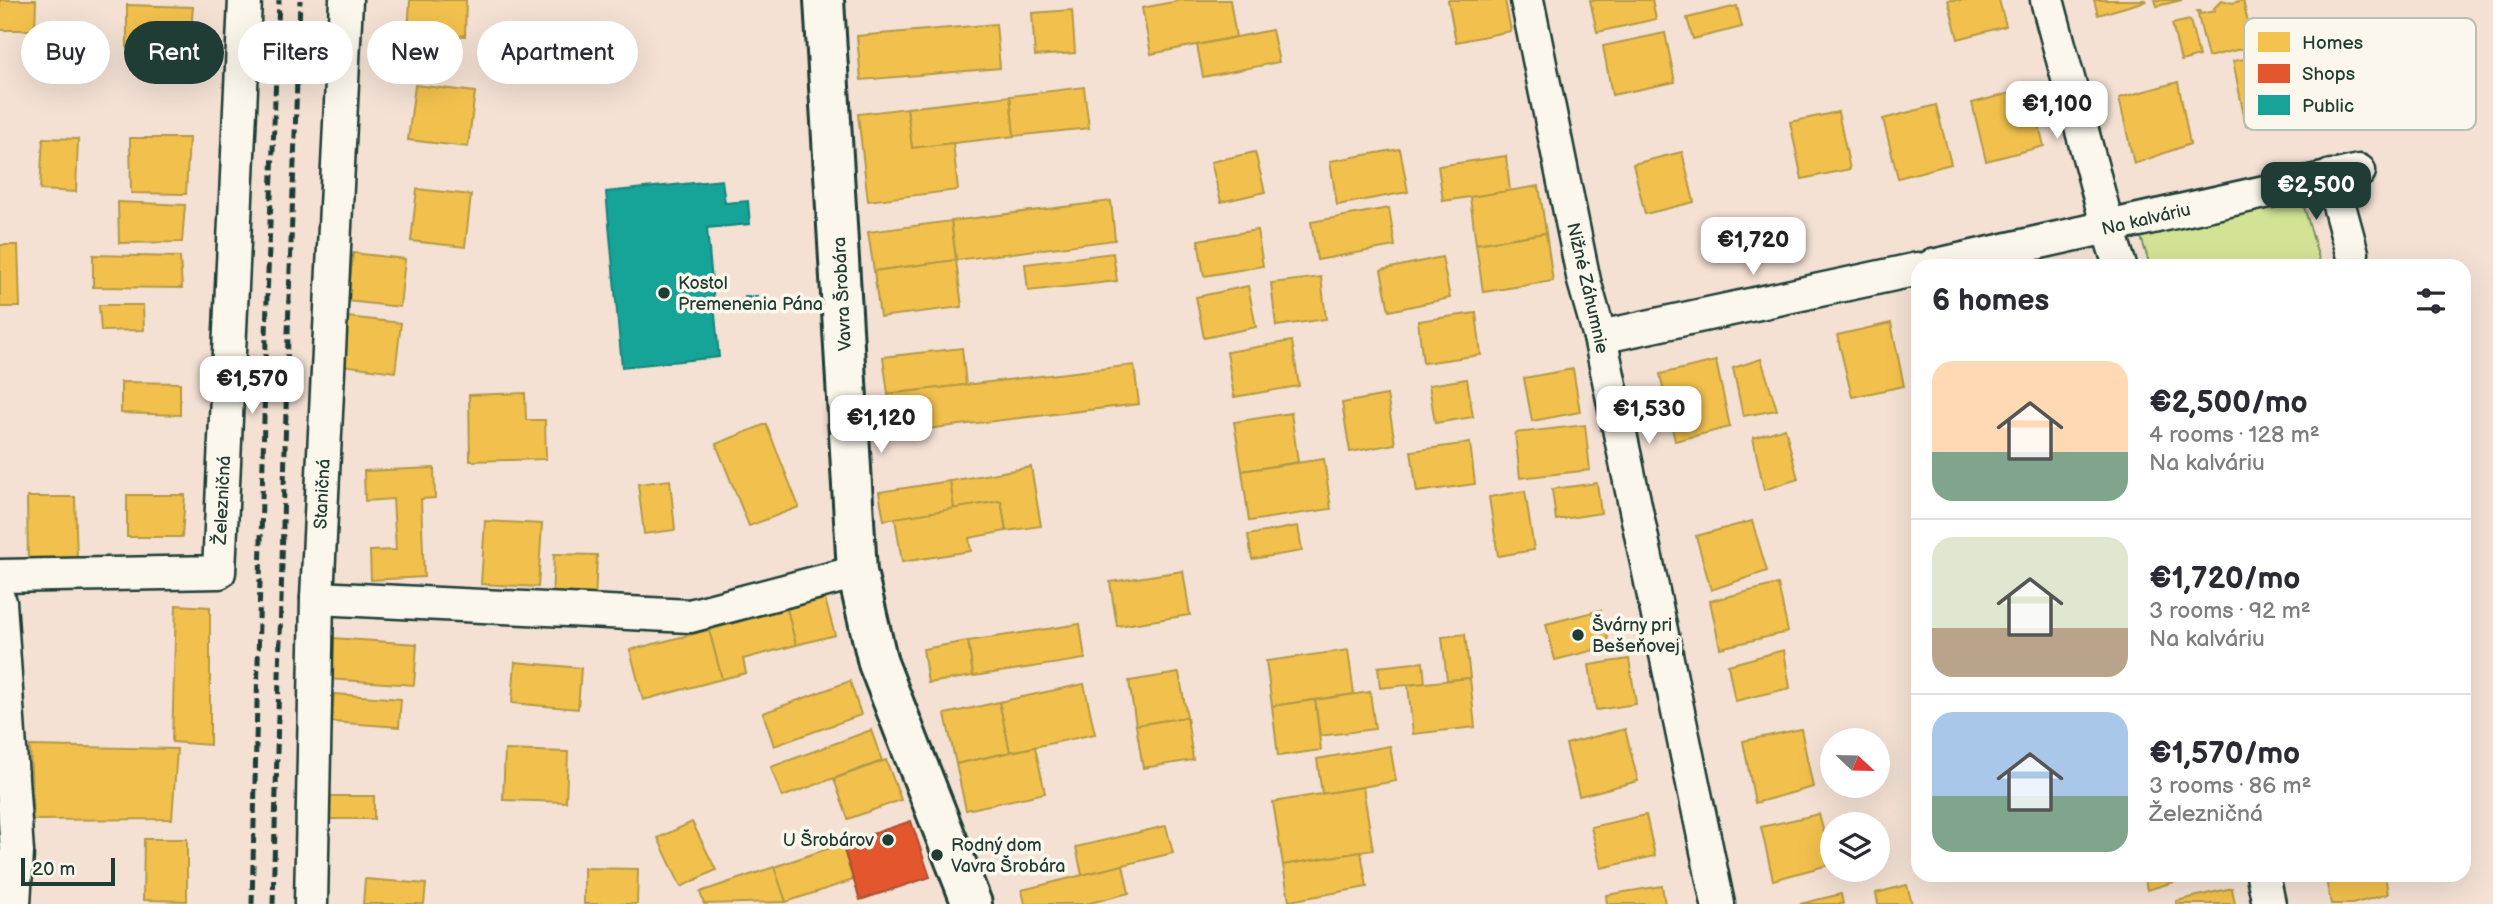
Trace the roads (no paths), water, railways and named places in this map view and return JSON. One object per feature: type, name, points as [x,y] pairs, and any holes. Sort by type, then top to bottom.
[{"type":"street","name":"Železničná","points":[[0,576],[219,572],[245,0]]},
{"type":"street","name":"Staničná","points":[[311,904],[317,598],[346,0]]},
{"type":"street","name":"Vavra Šrobára","points":[[824,0],[857,572],[878,663],[972,904]]},
{"type":"street","name":"Nižné Záhumnie","points":[[1527,0],[1584,281],[1600,337],[1718,904]]},
{"type":"street","points":[[2048,0],[2118,259]]},
{"type":"street","name":"Na kalváriu","points":[[1964,259],[2345,174],[2352,253]]},
{"type":"street","points":[[1600,337],[1911,270]]},
{"type":"street","points":[[317,598],[690,616],[857,572]]},
{"type":"street","points":[[0,601],[16,852],[14,904]]},
{"type":"street","points":[[2264,882],[2269,904]]},
{"type":"railway","points":[[252,904],[267,298],[279,0]]},
{"type":"railway","points":[[273,904],[289,297],[300,0]]},
{"type":"place","name":"Kostol Premenenia Pána","points":[[664,293]]},
{"type":"place","name":"Švárny pri Bešeňovej","points":[[1578,635]]},
{"type":"place","name":"U Šrobárov","points":[[888,840]]},
{"type":"place","name":"Rodný dom Vavra Šrobára","points":[[937,855]]}]
